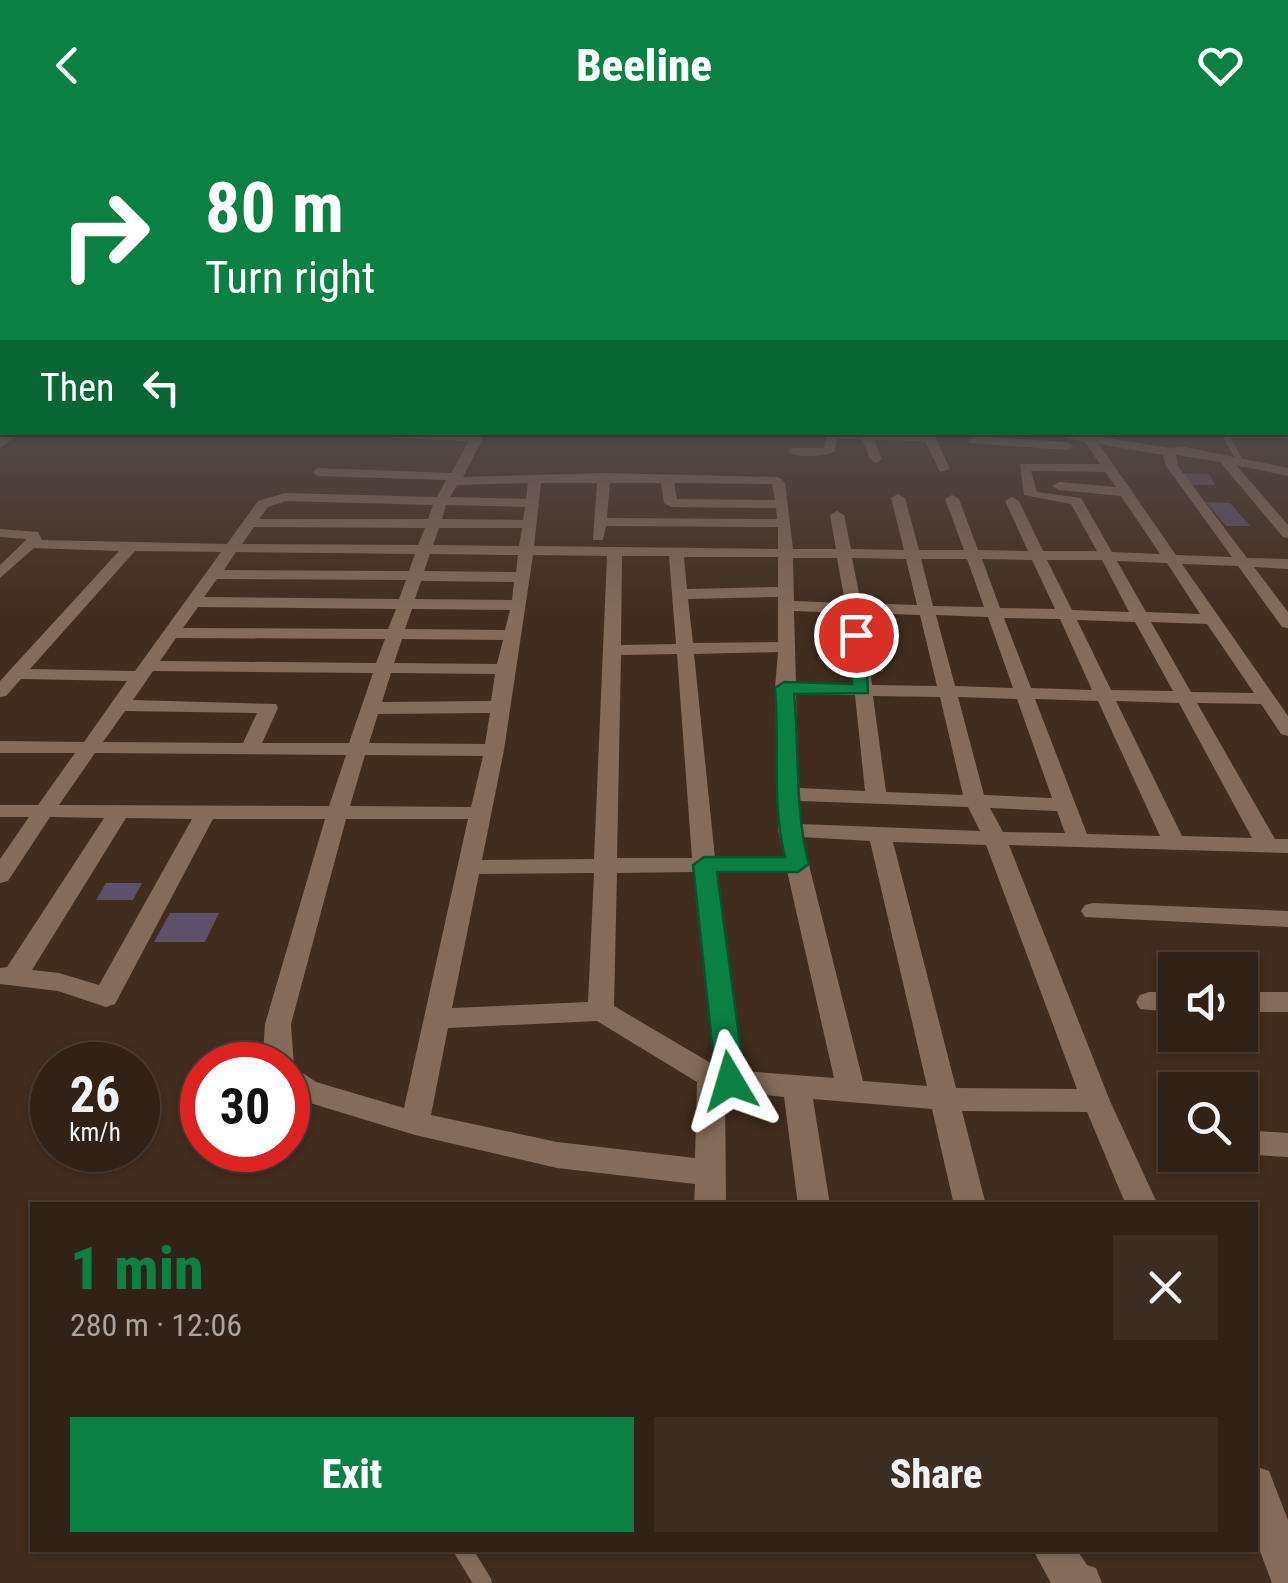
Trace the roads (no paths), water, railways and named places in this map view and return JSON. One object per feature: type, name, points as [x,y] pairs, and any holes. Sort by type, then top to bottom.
[{"type":"street","points":[[277,1042],[278,1024],[336,813],[441,501],[453,483]]},
{"type":"street","points":[[415,1123],[494,750],[534,483]]},
{"type":"street","points":[[601,1010],[612,650],[606,551],[600,522],[604,483]]},
{"type":"street","points":[[668,483],[671,503],[782,504]]},
{"type":"street","points":[[777,483],[785,523],[784,688],[789,830],[851,1091]]},
{"type":"street","points":[[1027,483],[1126,492]]},
{"type":"street","points":[[1027,483],[1034,497],[1076,501],[1184,698],[1278,846]]},
{"type":"street","points":[[1119,483],[1288,730]]},
{"type":"street","points":[[1184,483],[1288,622]]},
{"type":"street","points":[[1245,483],[1288,534]]},
{"type":"street","points":[[0,876],[262,504],[285,497],[530,503]]},
{"type":"street","points":[[898,498],[975,800],[995,838],[1096,1101],[1141,1202]]},
{"type":"street","points":[[952,499],[1078,839]]},
{"type":"street","points":[[1012,501],[1175,844]]},
{"type":"street","points":[[837,516],[854,608],[876,797]]},
{"type":"street","points":[[600,522],[785,523]]},
{"type":"street","points":[[248,523],[528,524]]},
{"type":"street","points":[[0,533],[36,538],[0,573]]},
{"type":"street","points":[[30,544],[1104,556],[1288,564]]},
{"type":"street","points":[[0,692],[14,668],[131,547]]},
{"type":"street","points":[[676,552],[721,1079],[710,1202]]},
{"type":"street","points":[[212,574],[522,577]]},
{"type":"street","points":[[680,594],[784,599],[854,608],[1212,619]]},
{"type":"street","points":[[193,602],[518,605]]},
{"type":"street","points":[[172,633],[512,636]]},
{"type":"street","points":[[612,650],[785,646]]},
{"type":"street","points":[[14,668],[505,669]]},
{"type":"street","points":[[784,688],[1267,699]]},
{"type":"street","points":[[122,705],[269,708],[250,748]]},
{"type":"street","points":[[372,708],[501,708]]},
{"type":"street","points":[[0,747],[494,750]]},
{"type":"street","points":[[788,794],[1067,805]]},
{"type":"street","points":[[0,811],[480,814]]},
{"type":"street","points":[[120,812],[7,976],[59,982],[106,998],[206,812]]},
{"type":"street","points":[[789,830],[1278,846]]},
{"type":"street","points":[[880,834],[969,1202]]},
{"type":"street","points":[[469,867],[798,864]]},
{"type":"street","points":[[1093,911],[1288,919]]},
{"type":"street","points":[[1258,1002],[1288,1002]]},
{"type":"street","points":[[437,1018],[601,1010],[721,1079],[797,1089],[945,1098],[1096,1101]]},
{"type":"street","points":[[797,1089],[814,1202]]},
{"type":"street","points":[[310,1092],[415,1123],[557,1154],[710,1173]]},
{"type":"street","points":[[1258,1143],[1288,1145]]},
{"type":"street","points":[[1258,1493],[1288,1572]]},
{"type":"street","points":[[1054,1552],[1073,1579],[1081,1583]]},
{"type":"lane","points":[[464,1552],[483,1583]]}]
